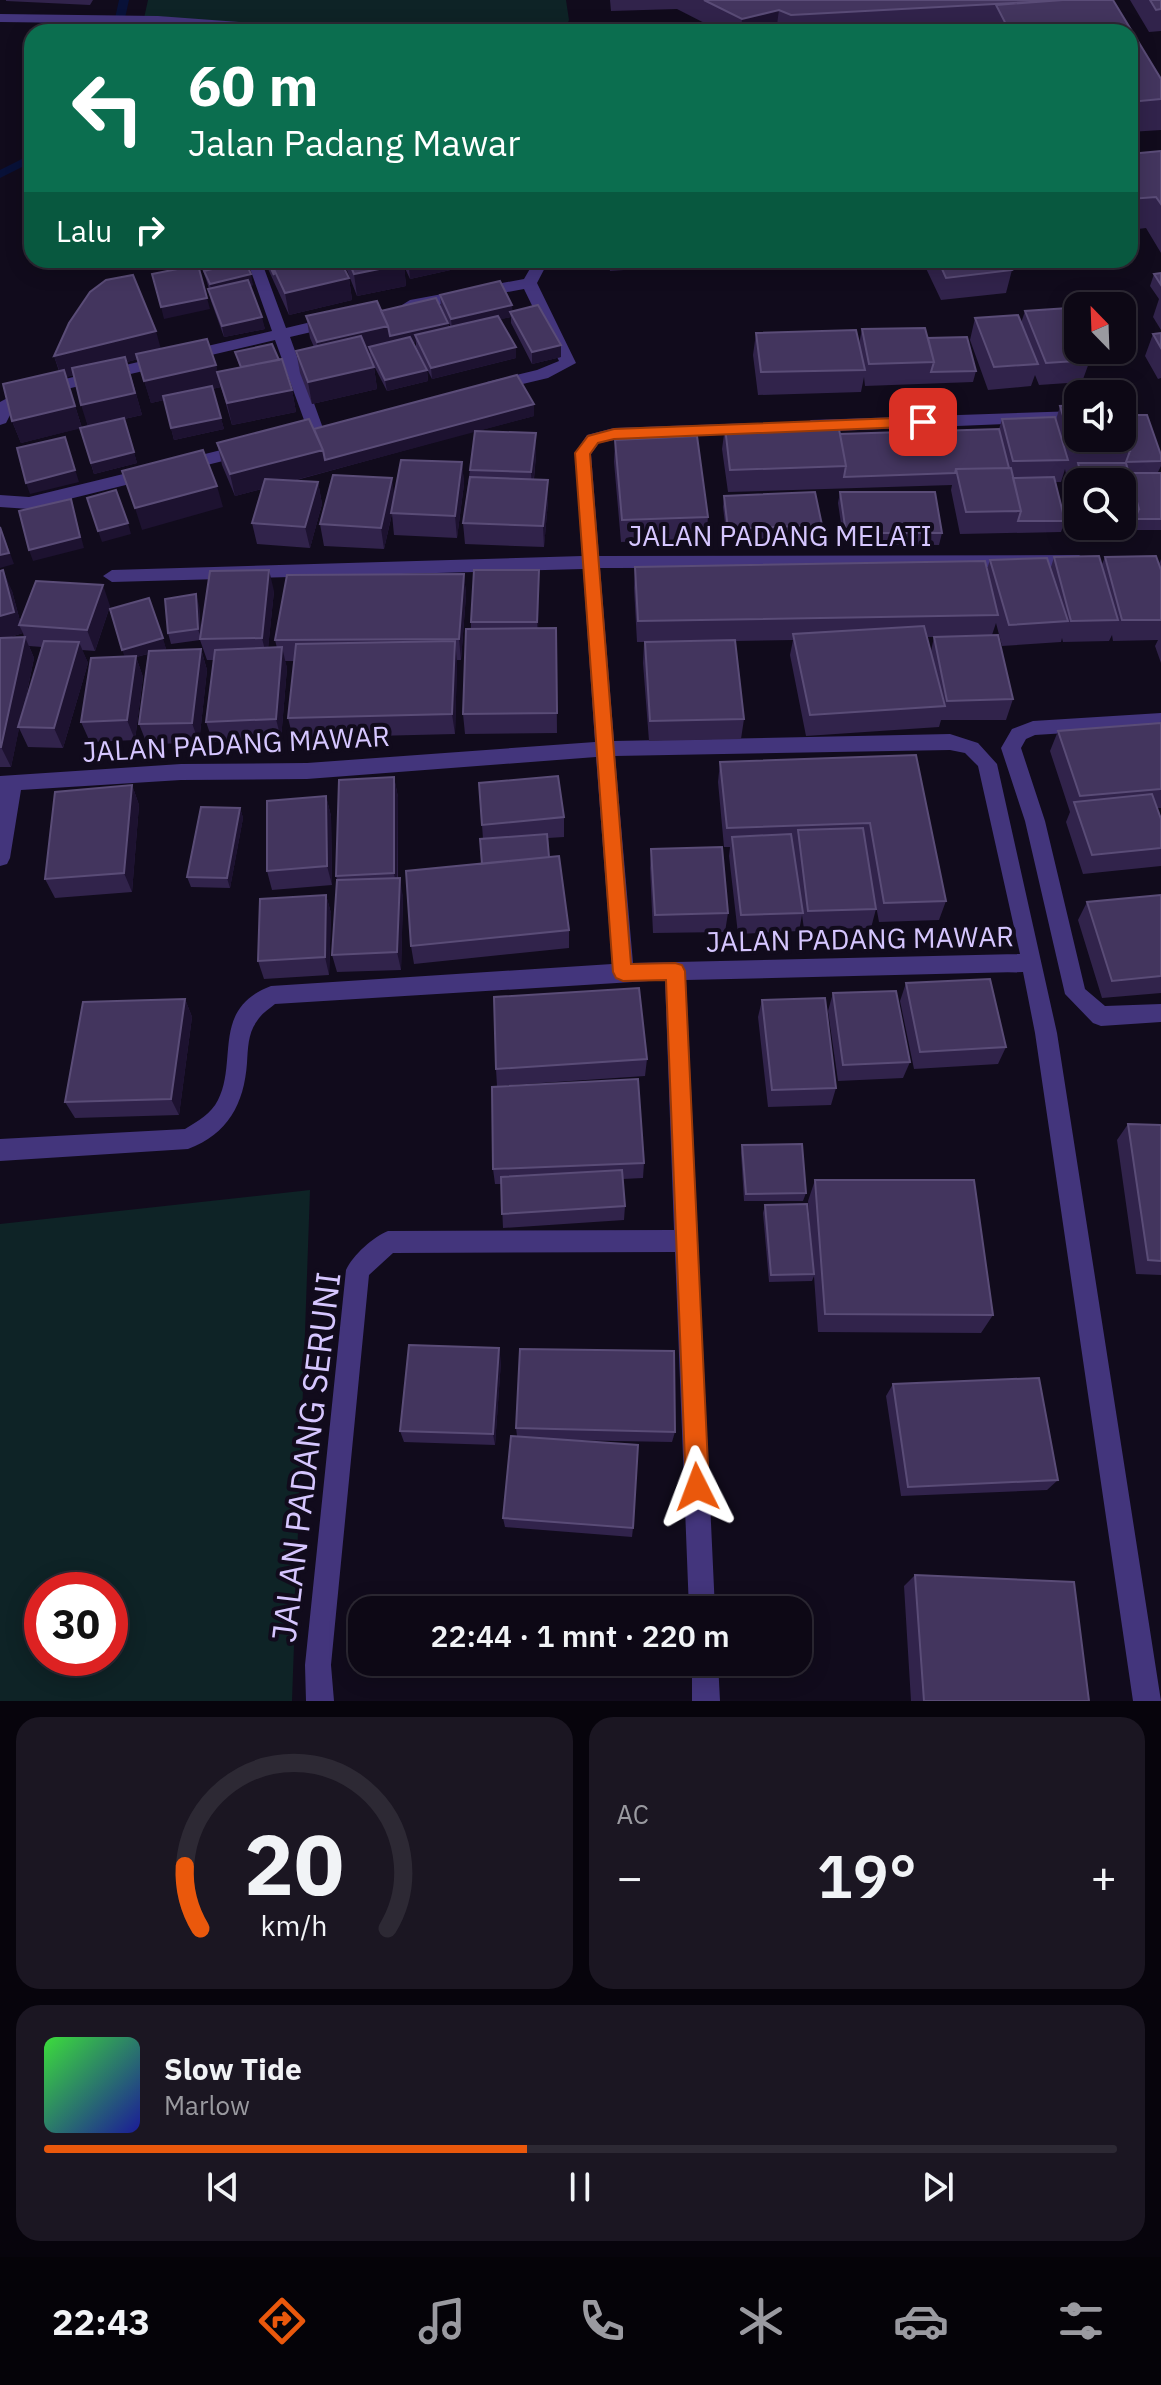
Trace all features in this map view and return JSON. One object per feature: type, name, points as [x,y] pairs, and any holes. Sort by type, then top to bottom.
[{"type":"street","points":[[0,18],[196,24]]},
{"type":"street","points":[[257,268],[317,431]]},
{"type":"street","points":[[400,307],[529,283],[537,268]]},
{"type":"street","points":[[481,389],[542,374],[568,363],[529,283]]},
{"type":"street","points":[[0,419],[6,406],[32,392],[355,317]]},
{"type":"street","points":[[800,427],[1064,417]]},
{"type":"street","points":[[623,972],[583,453],[593,439],[614,434],[769,428]]},
{"type":"street","points":[[0,501],[29,503],[265,445]]},
{"type":"street","name":"JALAN PADANG MELATI","points":[[112,576],[589,562],[1097,561]]},
{"type":"street","points":[[1161,720],[1033,728],[1019,734],[1011,748],[1035,821],[1076,994],[1101,1016],[1161,1013]]},
{"type":"street","name":"JALAN PADANG MAWAR","points":[[0,1150],[188,1139],[205,1132],[220,1120],[233,1097],[240,1024],[249,1010],[271,995],[623,972],[1032,963],[987,764],[963,743],[605,749],[307,771],[181,772],[7,783]]},
{"type":"street","points":[[0,858],[7,783]]},
{"type":"street","points":[[1032,963],[1046,1033],[1147,1701]]},
{"type":"street","points":[[675,971],[701,1596]]},
{"type":"street","name":"JALAN PADANG SERUNI","points":[[320,1701],[318,1665],[358,1270],[388,1242],[687,1241]]},
{"type":"street","points":[[705,1676],[706,1701]]},
{"type":"green space","points":[[148,0],[566,0],[569,20],[567,24],[143,24]]},
{"type":"green space","points":[[310,1190],[292,1701],[0,1701],[0,1224]]},
{"type":"building","points":[[704,0],[1048,1],[791,15],[779,10],[742,19]]},
{"type":"building","points":[[1113,0],[1128,24],[1006,24],[996,5]]},
{"type":"building","points":[[1150,0],[1161,0],[1161,9],[1156,10]]},
{"type":"building","points":[[1138,41],[1161,79],[1161,99],[1138,101]]},
{"type":"building","points":[[1161,151],[1161,204],[1156,197],[1138,198],[1138,153]]},
{"type":"building","points":[[199,268],[207,298],[161,307],[152,274]]},
{"type":"building","points":[[248,268],[251,274],[210,284],[204,271]]},
{"type":"building","points":[[273,268],[344,268],[349,278],[285,293]]},
{"type":"building","points":[[351,268],[384,268],[354,274]]},
{"type":"building","points":[[942,268],[1012,270],[946,278]]},
{"type":"building","points":[[1161,273],[1161,285],[1154,274]]},
{"type":"building","points":[[133,275],[156,331],[54,356],[69,323],[90,292],[106,280]]},
{"type":"building","points":[[248,280],[262,317],[222,326],[208,289]]},
{"type":"building","points":[[500,281],[512,305],[451,319],[440,295]]},
{"type":"building","points":[[436,298],[448,323],[390,336],[381,311]]},
{"type":"building","points":[[377,301],[388,326],[317,342],[306,316]]},
{"type":"building","points":[[538,305],[561,345],[532,352],[510,312]]},
{"type":"building","points":[[1064,308],[1064,362],[1046,363],[1025,311]]},
{"type":"building","points":[[1018,315],[1038,364],[994,367],[975,318]]},
{"type":"building","points":[[498,316],[516,347],[431,368],[415,335]]},
{"type":"building","points":[[925,328],[934,362],[869,364],[862,329]]},
{"type":"building","points":[[856,330],[865,370],[761,372],[756,333]]},
{"type":"building","points":[[1161,333],[1161,348],[1153,334]]},
{"type":"building","points":[[361,336],[374,367],[308,382],[296,351]]},
{"type":"building","points":[[410,337],[427,370],[385,380],[369,347]]},
{"type":"building","points":[[967,337],[976,371],[931,372],[934,362],[928,338]]},
{"type":"building","points":[[207,339],[216,365],[144,381],[136,354]]},
{"type":"building","points":[[272,344],[279,360],[241,367],[235,352]]},
{"type":"building","points":[[125,357],[135,393],[81,405],[72,368]]},
{"type":"building","points":[[282,359],[292,390],[227,403],[217,372]]},
{"type":"building","points":[[64,370],[75,406],[12,421],[3,384]]},
{"type":"building","points":[[517,375],[534,404],[325,460],[314,429]]},
{"type":"building","points":[[212,386],[221,418],[171,428],[163,396]]},
{"type":"building","points":[[1136,415],[1147,415],[1161,461],[1126,462],[1130,452],[1136,452]]},
{"type":"building","points":[[1055,417],[1068,460],[1013,461],[1002,419]]},
{"type":"building","points":[[124,418],[134,452],[91,463],[80,428]]},
{"type":"building","points":[[309,419],[323,450],[230,474],[217,443]]},
{"type":"building","points":[[838,424],[846,466],[730,470],[725,427]]},
{"type":"building","points":[[999,429],[1009,468],[844,477],[846,466],[840,434]]},
{"type":"building","points":[[475,431],[536,433],[531,472],[470,470]]},
{"type":"building","points":[[697,436],[708,517],[622,520],[615,440]]},
{"type":"building","points":[[65,437],[75,470],[26,483],[17,448]]},
{"type":"building","points":[[203,450],[217,486],[135,508],[122,471]]},
{"type":"building","points":[[401,460],[462,462],[455,516],[391,513]]},
{"type":"building","points":[[1078,463],[1126,463],[1127,468],[1079,468]]},
{"type":"building","points":[[1011,468],[1021,511],[966,512],[956,469]]},
{"type":"building","points":[[1136,473],[1161,473],[1161,519],[1136,519],[1139,509]]},
{"type":"building","points":[[333,475],[392,478],[381,528],[320,524]]},
{"type":"building","points":[[470,477],[548,480],[543,526],[463,523]]},
{"type":"building","points":[[1054,477],[1064,521],[1018,521],[1021,511],[1013,478]]},
{"type":"building","points":[[265,479],[318,482],[305,527],[252,523]]},
{"type":"building","points":[[116,490],[128,523],[98,531],[87,498]]},
{"type":"building","points":[[815,492],[822,525],[728,529],[724,496]]},
{"type":"building","points":[[840,492],[935,492],[942,533],[846,533]]},
{"type":"building","points":[[71,499],[80,537],[29,550],[19,511]]},
{"type":"building","points":[[0,527],[9,553],[0,555]]},
{"type":"building","points":[[1099,556],[1118,620],[1071,621],[1054,557]]},
{"type":"building","points":[[1156,556],[1161,570],[1161,620],[1122,620],[1105,557]]},
{"type":"building","points":[[1047,558],[1068,621],[1009,625],[990,560]]},
{"type":"building","points":[[985,561],[998,615],[638,621],[635,567]]},
{"type":"building","points":[[3,570],[14,612],[0,616],[0,571]]},
{"type":"building","points":[[269,570],[262,638],[200,639],[210,571]]},
{"type":"building","points":[[474,570],[539,570],[537,622],[471,622]]},
{"type":"building","points":[[464,574],[459,639],[275,640],[287,575]]},
{"type":"building","points":[[36,581],[103,585],[87,630],[19,625]]},
{"type":"building","points":[[196,594],[198,629],[168,633],[165,599]]},
{"type":"building","points":[[149,598],[163,638],[122,650],[110,609]]},
{"type":"building","points":[[924,626],[945,706],[810,715],[793,634]]},
{"type":"building","points":[[556,628],[557,713],[463,714],[466,629]]},
{"type":"building","points":[[998,635],[1013,699],[947,701],[934,637]]},
{"type":"building","points":[[25,637],[1,747],[0,747],[0,638]]},
{"type":"building","points":[[735,640],[744,719],[650,721],[645,642]]},
{"type":"building","points":[[44,641],[79,642],[54,728],[18,727]]},
{"type":"building","points":[[455,641],[452,714],[288,718],[296,644]]},
{"type":"building","points":[[282,647],[276,719],[206,722],[215,650]]},
{"type":"building","points":[[201,649],[192,723],[139,724],[149,651]]},
{"type":"building","points":[[136,656],[127,720],[81,722],[91,658]]},
{"type":"building","points":[[1161,723],[1161,789],[1080,796],[1058,731]]},
{"type":"building","points":[[916,755],[946,901],[884,903],[870,823],[727,828],[720,762]]},
{"type":"building","points":[[558,776],[564,817],[482,825],[479,783]]},
{"type":"building","points":[[394,777],[394,873],[336,876],[339,780]]},
{"type":"building","points":[[132,785],[124,873],[45,879],[55,792]]},
{"type":"building","points":[[1152,794],[1161,819],[1161,848],[1092,855],[1074,802]]},
{"type":"building","points":[[326,796],[327,866],[267,871],[267,801]]},
{"type":"building","points":[[201,807],[240,808],[227,878],[187,877]]},
{"type":"building","points":[[863,828],[876,909],[808,911],[798,830]]},
{"type":"building","points":[[547,834],[549,857],[482,864],[480,839]]},
{"type":"building","points":[[791,834],[803,913],[741,915],[732,837]]},
{"type":"building","points":[[722,847],[728,913],[655,915],[651,849]]},
{"type":"building","points":[[559,856],[569,930],[411,946],[406,871]]},
{"type":"building","points":[[400,878],[397,952],[332,955],[337,880]]},
{"type":"building","points":[[326,895],[325,957],[258,961],[260,899]]},
{"type":"building","points":[[1161,895],[1161,976],[1112,981],[1087,902]]},
{"type":"building","points":[[990,979],[1006,1047],[920,1052],[906,983]]},
{"type":"building","points":[[639,988],[647,1059],[496,1069],[494,997]]},
{"type":"building","points":[[896,991],[910,1062],[843,1065],[833,993]]},
{"type":"building","points":[[825,998],[836,1088],[772,1090],[762,1000]]},
{"type":"building","points":[[185,999],[171,1099],[65,1102],[83,1002]]},
{"type":"building","points":[[638,1079],[644,1163],[493,1169],[492,1087]]},
{"type":"building","points":[[1128,1124],[1161,1125],[1161,1261],[1148,1260]]},
{"type":"building","points":[[802,1144],[806,1193],[746,1194],[742,1145]]},
{"type":"building","points":[[622,1170],[625,1206],[502,1214],[501,1177]]},
{"type":"building","points":[[815,1180],[974,1180],[993,1315],[825,1314]]},
{"type":"building","points":[[807,1204],[814,1274],[771,1275],[765,1205]]},
{"type":"building","points":[[409,1345],[499,1348],[493,1434],[400,1431]]},
{"type":"building","points":[[520,1349],[674,1351],[675,1432],[516,1428]]},
{"type":"building","points":[[1039,1378],[1058,1480],[908,1487],[893,1384]]},
{"type":"building","points":[[511,1436],[638,1445],[633,1528],[503,1518]]},
{"type":"building","points":[[915,1575],[1074,1582],[1089,1701],[924,1701]]},
{"type":"waterway","points":[[119,24],[124,0]]},
{"type":"waterway","points":[[0,175],[24,162]]},
{"type":"route","points":[[697,1487],[675,971],[623,972],[583,453],[593,439],[614,434],[923,422]]}]
